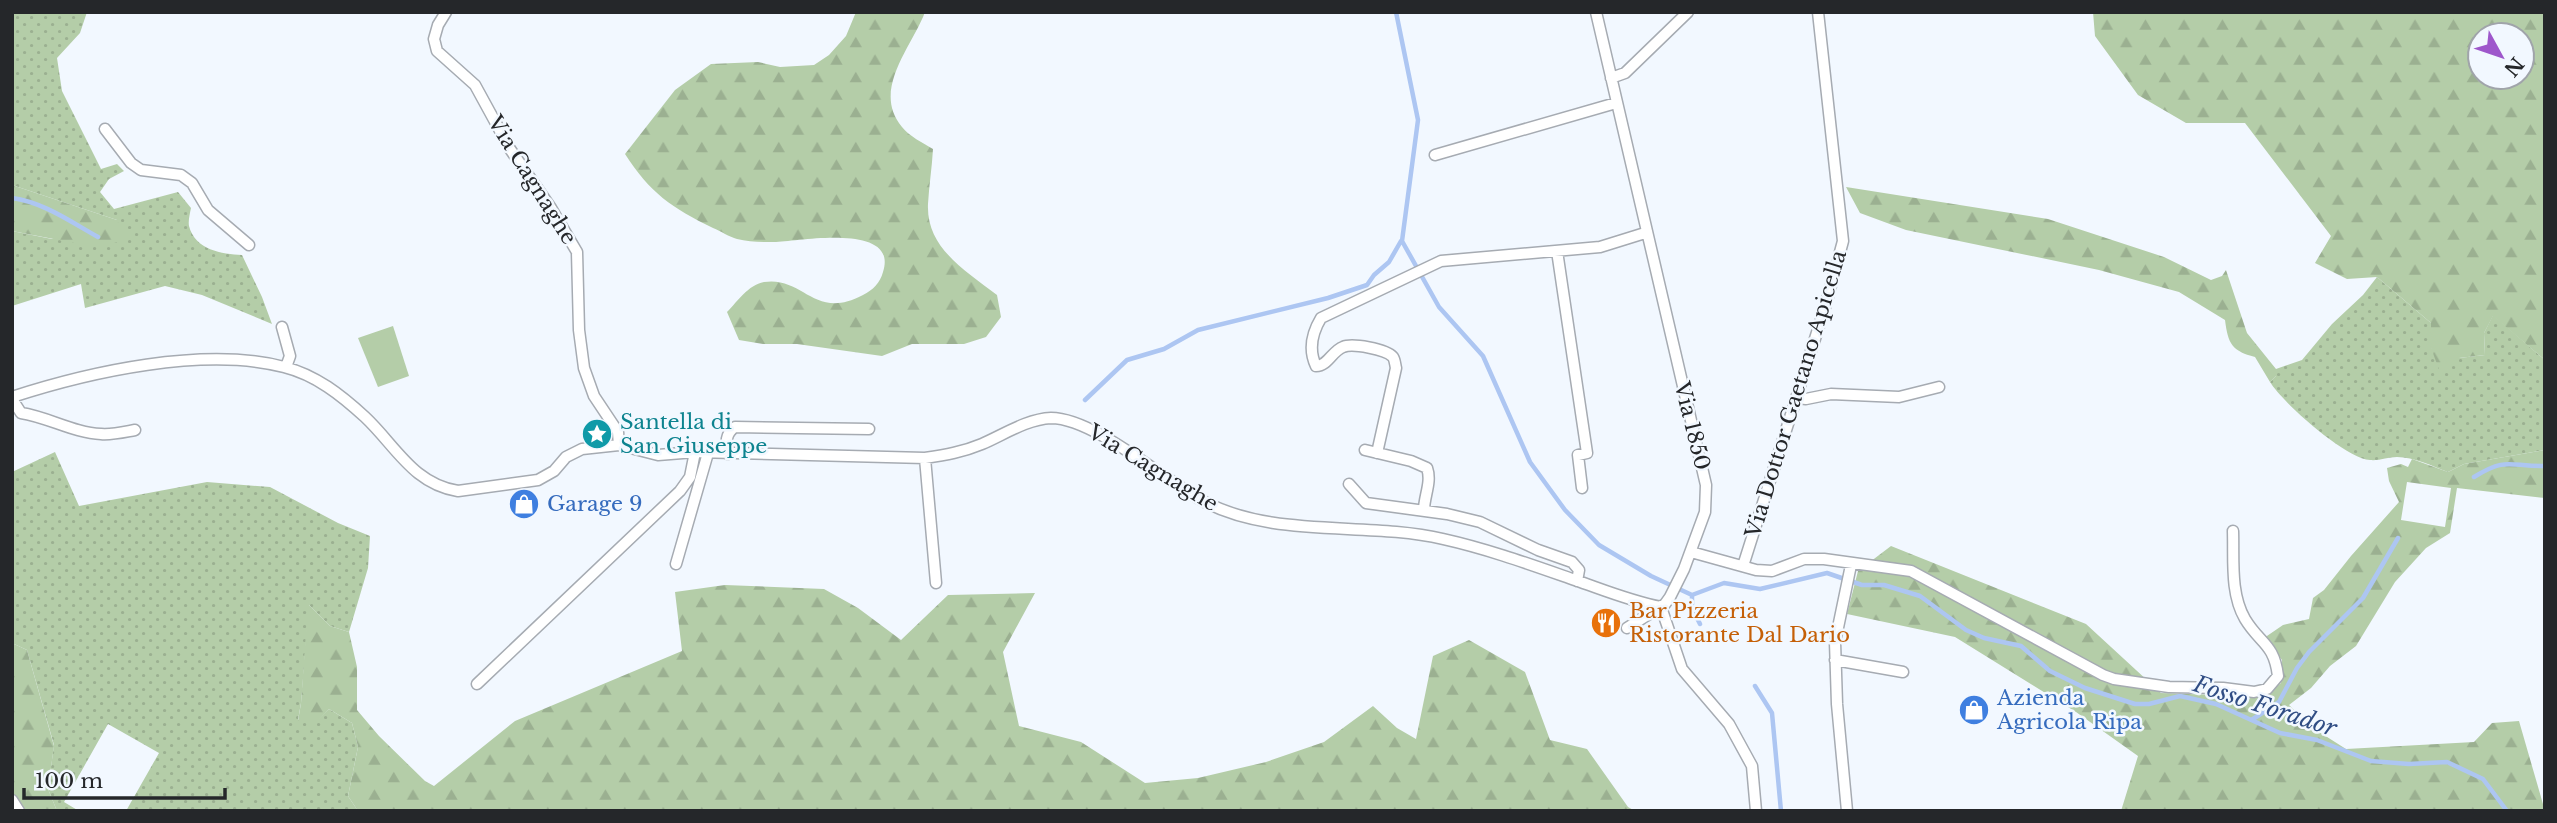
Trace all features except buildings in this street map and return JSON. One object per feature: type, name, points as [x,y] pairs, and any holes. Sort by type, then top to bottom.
[{"type":"street","name":"Via Cagnaghe","points":[[446,12],[434,39],[437,51],[475,85],[510,149],[557,217],[577,252],[579,330],[584,368],[594,396],[618,432],[619,445]]},
{"type":"street","name":"Via 1850","points":[[1595,12],[1706,485],[1704,512],[1684,569],[1670,597],[1661,607],[1627,628]]},
{"type":"street","points":[[1611,78],[1625,73],[1688,12]]},
{"type":"street","name":"Via Dottor Gaetano Apicella","points":[[1743,566],[1797,398],[1843,241],[1818,12]]},
{"type":"street","points":[[1434,155],[1616,103]]},
{"type":"street","points":[[105,129],[131,163],[141,170],[181,175],[192,183],[208,210],[249,245]]},
{"type":"street","points":[[1377,453],[1396,368],[1394,358],[1389,354],[1354,345],[1340,348],[1322,365],[1316,366],[1312,350],[1313,330],[1321,318],[1436,263],[1600,247],[1646,233]]},
{"type":"street","points":[[1557,251],[1587,453],[1578,455],[1582,488]]},
{"type":"street","points":[[282,327],[290,356],[286,367]]},
{"type":"street","name":"Via Cagnaghe","points":[[12,398],[55,383],[168,362],[223,360],[286,367],[336,391],[369,421],[414,472],[447,489],[466,490],[547,477],[576,450],[619,445],[658,455],[695,452],[925,458],[954,454],[1021,426],[1050,418],[1073,421],[1098,433],[1204,502],[1236,515],[1268,522],[1440,538],[1476,547],[1631,601],[1661,607]]},
{"type":"street","points":[[1797,398],[1807,399],[1831,394],[1899,397],[1939,387]]},
{"type":"street","points":[[12,398],[21,412],[83,431],[102,434],[135,430]]},
{"type":"street","points":[[728,454],[726,441],[729,432],[735,427],[869,429]]},
{"type":"street","points":[[1365,450],[1411,461],[1427,468],[1430,477],[1424,498],[1424,510]]},
{"type":"street","points":[[477,684],[680,491],[690,477],[695,452]]},
{"type":"street","points":[[676,564],[708,453]]},
{"type":"street","points":[[925,458],[936,583]]},
{"type":"street","points":[[1349,484],[1366,503],[1424,510],[1480,522],[1538,550],[1572,562],[1579,570],[1577,581]]},
{"type":"street","points":[[1690,552],[1772,571],[1804,559],[1824,559],[1851,565],[1911,571],[2103,676],[2169,687],[2223,688],[2254,692],[2267,689],[2278,676],[2275,656],[2245,619],[2238,601],[2234,582],[2233,531]]},
{"type":"street","points":[[1847,811],[1835,660],[1838,626],[1851,565]]},
{"type":"street","points":[[1661,607],[1682,669],[1729,724],[1752,765],[1756,811]]},
{"type":"street","points":[[1835,660],[1903,672]]},
{"type":"street","points":[[12,800],[19,811]]},
{"type":"green space","points":[[12,12],[87,12],[80,33],[57,58],[62,91],[101,169],[117,164],[124,171],[109,179],[100,192],[114,209],[178,192],[191,208],[189,226],[197,241],[218,252],[242,255],[272,324],[202,295],[165,286],[85,308],[81,284],[12,306],[12,231],[52,239],[117,220],[12,185]]},
{"type":"green space","points":[[856,12],[925,12],[897,69],[891,98],[894,113],[902,127],[933,149],[928,204],[929,220],[934,233],[950,257],[997,295],[1001,317],[986,337],[964,344],[912,344],[882,356],[797,344],[763,344],[739,340],[727,312],[753,286],[764,282],[778,282],[821,301],[846,302],[876,286],[883,272],[884,256],[876,246],[862,240],[824,238],[774,242],[734,238],[698,221],[663,198],[634,168],[625,154],[675,90],[711,64],[758,62],[780,67],[814,65],[829,55],[846,36]]},
{"type":"green space","points":[[2093,12],[2545,12],[2545,360],[2493,316],[2484,333],[2485,355],[2459,358],[2440,372],[2431,348],[2431,323],[2377,277],[2347,279],[2315,263],[2331,236],[2245,123],[2186,123],[2138,95],[2095,36]]},
{"type":"green space","points":[[12,185],[117,220],[128,240],[95,247],[12,231]]},
{"type":"green space","points":[[1846,187],[2048,219],[2164,257],[2211,280],[2222,276],[2226,270],[2247,333],[2276,369],[2276,376],[2270,382],[2255,357],[2232,345],[2225,320],[2179,292],[2099,270],[1906,230],[1860,213]]},
{"type":"green space","points":[[2377,277],[2431,323],[2431,348],[2459,358],[2485,355],[2484,333],[2493,315],[2545,360],[2545,450],[2464,464],[2448,472],[2403,457],[2370,460],[2359,457],[2331,440],[2288,403],[2270,382],[2276,376],[2276,369],[2302,360]]},
{"type":"green space","points":[[393,326],[409,376],[378,387],[358,338]]},
{"type":"green space","points":[[2545,450],[2545,498],[2457,488],[2450,533],[2426,548],[2395,582],[2356,646],[2330,666],[2311,688],[2289,705],[2313,728],[2346,749],[2474,742],[2492,723],[2519,721],[2545,811],[2121,811],[2138,756],[2076,712],[1955,637],[1847,614],[1858,571],[1891,546],[2086,624],[2161,693],[2247,699],[2268,693],[2281,683],[2282,660],[2264,638],[2283,625],[2309,619],[2313,598],[2324,590],[2399,502],[2389,481],[2387,468],[2401,464],[2408,467],[2412,459],[2448,472],[2464,464]],"holes":[[[2407,482],[2451,488],[2445,527],[2401,520]]]},
{"type":"green space","points":[[55,452],[79,506],[207,482],[270,487],[338,523],[370,536],[368,568],[349,632],[330,626],[309,605],[298,720],[316,721],[329,709],[352,723],[358,747],[348,796],[358,811],[126,811],[159,753],[108,724],[64,802],[79,811],[57,811],[48,789],[54,745],[27,650],[12,643],[12,472]]},
{"type":"green space","points":[[725,585],[824,589],[858,608],[901,640],[948,595],[1035,593],[1003,652],[1019,726],[1081,742],[1145,783],[1198,778],[1266,762],[1324,742],[1373,706],[1397,728],[1416,739],[1433,656],[1469,640],[1525,672],[1550,740],[1587,749],[1628,807],[1635,811],[358,811],[348,796],[358,747],[352,723],[329,709],[316,722],[298,721],[308,604],[330,626],[349,632],[357,667],[357,710],[379,736],[425,781],[434,786],[515,721],[682,651],[675,592]]},
{"type":"green space","points":[[12,643],[27,650],[54,746],[48,789],[57,811],[12,811]]},
{"type":"waterway","points":[[1396,12],[1418,120],[1402,241],[1439,307],[1483,356],[1530,462],[1565,510],[1599,545],[1651,576],[1692,595],[1692,608],[1700,624]]},
{"type":"waterway","points":[[12,198],[46,208],[98,237]]},
{"type":"waterway","points":[[1085,400],[1127,360],[1164,349],[1198,330],[1328,298],[1367,285],[1389,262],[1401,241]]},
{"type":"waterway","points":[[2474,477],[2502,465],[2545,466]]},
{"type":"waterway","points":[[2253,719],[2279,702],[2309,652],[2363,598],[2398,538]]},
{"type":"waterway","name":"Fosso Forador","points":[[1692,595],[1724,583],[1760,589],[1827,573],[1862,585],[1884,585],[1920,596],[1966,630],[1984,638],[2021,646],[2050,671],[2085,688],[2135,704],[2149,704],[2180,696],[2216,704],[2280,733],[2317,740],[2371,761],[2409,764],[2447,762],[2483,779],[2507,811]]},
{"type":"waterway","points":[[1755,686],[1772,713],[1781,811]]},
{"type":"place","name":"Santella di San Giuseppe","points":[[597,434]]},
{"type":"place","name":"Garage 9","points":[[524,504]]},
{"type":"place","name":"Bar Pizzeria Ristorante Dal Dario","points":[[1606,623]]},
{"type":"place","name":"Azienda Agricola Ripa","points":[[1974,710]]}]
